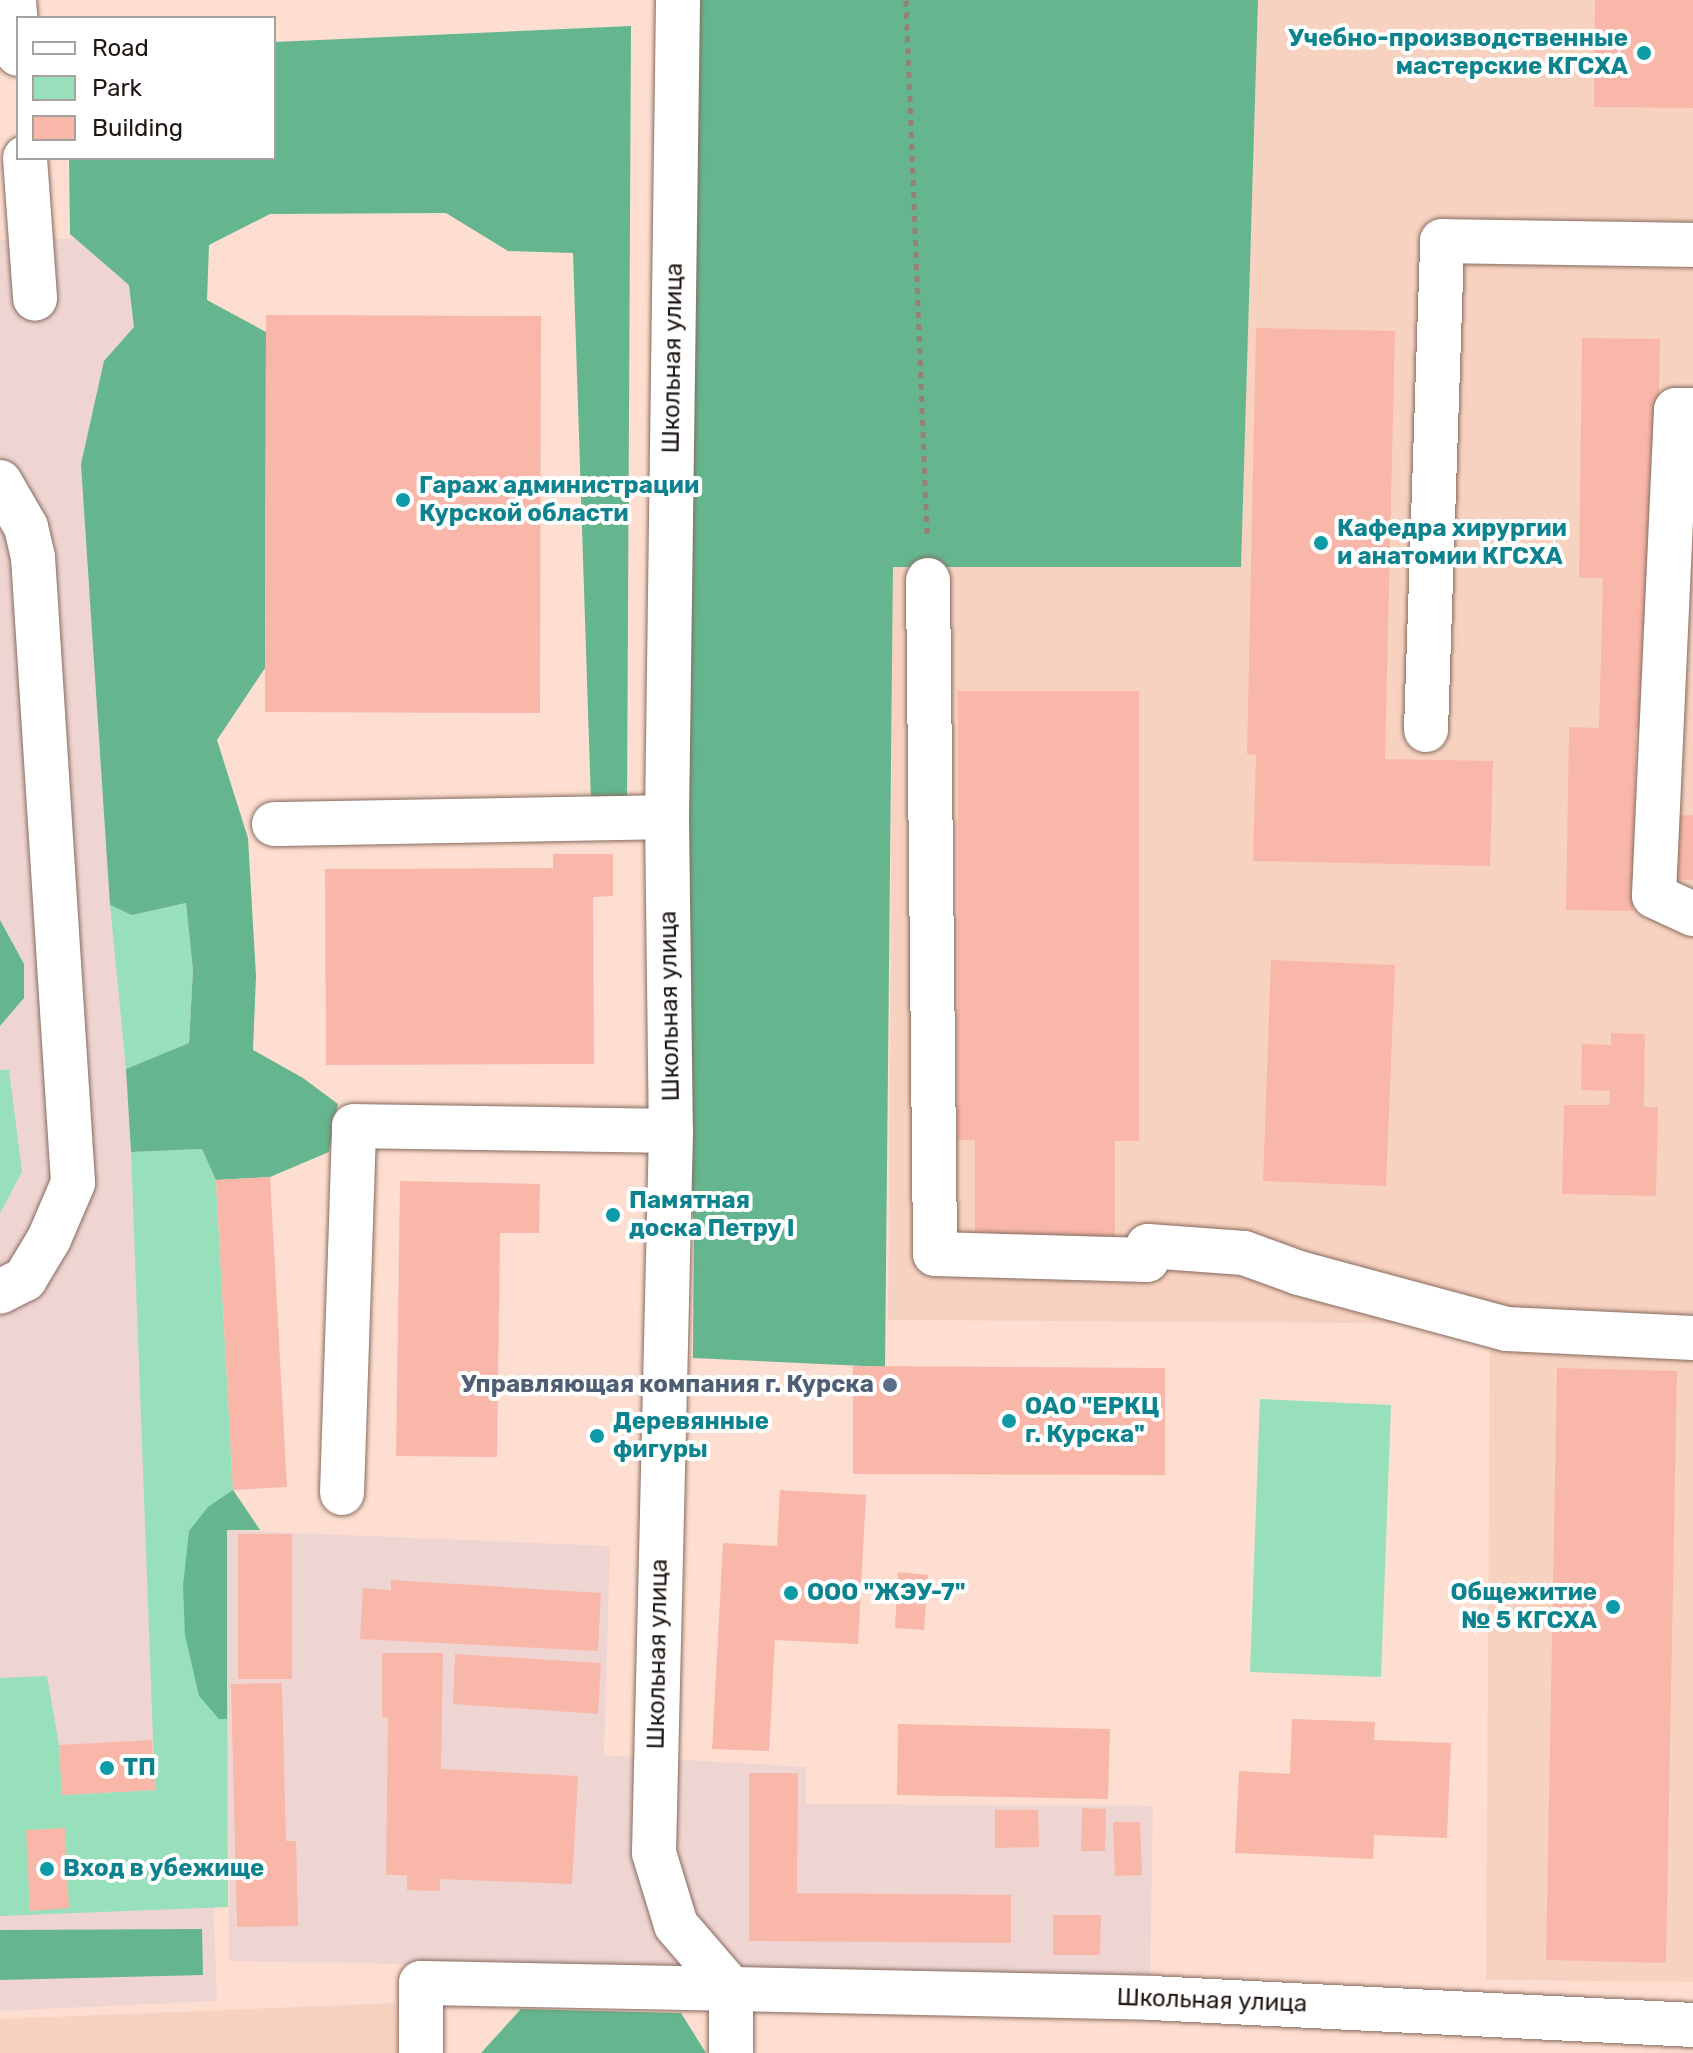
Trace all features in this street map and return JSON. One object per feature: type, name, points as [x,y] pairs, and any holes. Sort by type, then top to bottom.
[{"type":"street","points":[[14,0],[16,27]]},
{"type":"street","name":"Школьная улица","points":[[678,0],[667,817],[671,1131],[654,1853],[676,1925],[731,1989],[1151,1998],[1693,2025]]},
{"type":"street","points":[[25,160],[35,299]]},
{"type":"street","points":[[1426,730],[1442,241],[1693,245]]},
{"type":"street","points":[[1693,410],[1676,410],[1654,896],[1693,914]]},
{"type":"street","points":[[0,482],[26,527],[33,557],[73,1183],[49,1239],[25,1279],[0,1292]]},
{"type":"street","points":[[928,580],[935,1254],[1147,1260],[1148,1246],[1244,1253],[1299,1273],[1507,1329],[1693,1338]]},
{"type":"street","points":[[274,824],[667,817]]},
{"type":"street","points":[[342,1493],[354,1126],[671,1131]]},
{"type":"street","points":[[421,2053],[421,1983],[731,1989],[731,2053]]},
{"type":"path","points":[[906,0],[928,580]]},
{"type":"shaded area","points":[[1258,0],[1693,0],[1693,1982],[1486,1980],[1490,1324],[888,1320],[893,566],[1241,567]]},
{"type":"shaded area","points":[[149,237],[217,2001],[0,2011],[0,240]]},
{"type":"shaded area","points":[[227,1530],[610,1546],[604,1755],[806,1767],[806,1804],[1153,1806],[1150,1976],[229,1961]]},
{"type":"shaded area","points":[[395,2003],[398,2053],[0,2053],[0,2019]]},
{"type":"green space","points":[[678,0],[1258,0],[1241,567],[893,567],[885,1367],[693,1358],[694,1221],[680,1135]]},
{"type":"green space","points":[[631,26],[627,806],[591,803],[573,253],[508,251],[446,213],[270,214],[209,245],[207,300],[266,332],[265,668],[217,740],[248,838],[256,976],[253,1050],[303,1078],[338,1104],[329,1152],[270,1177],[216,1180],[202,1149],[131,1152],[126,1069],[189,1043],[193,970],[186,903],[132,915],[110,905],[81,464],[104,361],[134,327],[129,285],[70,234],[69,160],[276,160],[276,42]]},
{"type":"green space","points":[[186,903],[193,970],[189,1043],[126,1069],[110,905],[133,915]]},
{"type":"green space","points":[[0,920],[24,964],[24,998],[0,1026]]},
{"type":"green space","points":[[0,1070],[9,1070],[22,1172],[0,1213]]},
{"type":"green space","points":[[203,1149],[216,1180],[233,1490],[260,1530],[227,1530],[228,1907],[0,1916],[0,1678],[47,1676],[59,1745],[62,1795],[155,1790],[131,1152]]},
{"type":"green space","points":[[1260,1399],[1391,1405],[1381,1677],[1250,1672]]},
{"type":"green space","points":[[233,1490],[260,1530],[227,1530],[227,1719],[219,1719],[199,1696],[185,1635],[183,1586],[189,1531],[208,1507]]},
{"type":"green space","points":[[202,1929],[203,1975],[0,1980],[0,1930]]},
{"type":"green space","points":[[521,2009],[681,2013],[706,2053],[481,2053]]},
{"type":"building","name":"Учебно-производственные мастерские КГСХА","points":[[1595,0],[1693,0],[1693,108],[1594,107]]},
{"type":"building","name":"Гараж администрации Курской области","points":[[266,315],[541,316],[540,713],[265,712]]},
{"type":"building","name":"Кафедра хирургии и анатомии КГСХА","points":[[1256,328],[1395,331],[1385,759],[1493,761],[1490,866],[1253,861],[1256,755],[1247,754]]},
{"type":"building","points":[[1582,338],[1660,339],[1653,730],[1636,729],[1633,911],[1566,910],[1569,727],[1599,728],[1603,578],[1579,578]]},
{"type":"building","points":[[958,691],[1139,691],[1139,1141],[1115,1141],[1115,1238],[975,1237],[975,1140],[958,1140]]},
{"type":"building","points":[[1693,815],[1693,880],[1669,880],[1668,816]]},
{"type":"building","points":[[553,854],[613,854],[613,896],[593,897],[594,1064],[326,1065],[325,869],[553,868]]},
{"type":"building","points":[[1271,960],[1395,965],[1386,1186],[1263,1181]]},
{"type":"building","points":[[1611,1033],[1645,1034],[1644,1107],[1658,1107],[1656,1196],[1562,1194],[1564,1105],[1609,1105],[1610,1091],[1581,1090],[1582,1044],[1611,1045]]},
{"type":"building","points":[[270,1177],[287,1487],[233,1490],[216,1180]]},
{"type":"building","points":[[400,1181],[540,1184],[539,1233],[500,1233],[497,1457],[396,1456]]},
{"type":"building","name":"ОАО \"ЕРКЦ г. Курска\"","points":[[853,1366],[1165,1368],[1165,1475],[853,1474]]},
{"type":"building","name":"Общежитие № 5 КГСХА","points":[[1557,1368],[1677,1371],[1666,1963],[1546,1960]]},
{"type":"building","name":"ООО \"ЖЭУ-7\"","points":[[780,1490],[866,1495],[858,1644],[775,1640],[769,1751],[712,1749],[723,1543],[777,1546]]},
{"type":"building","points":[[238,1534],[292,1534],[292,1679],[238,1679]]},
{"type":"building","points":[[898,1572],[928,1575],[924,1630],[895,1628]]},
{"type":"building","points":[[391,1580],[601,1593],[598,1651],[360,1639],[363,1588],[391,1590]]},
{"type":"building","points":[[382,1653],[443,1653],[441,1769],[578,1776],[572,1884],[440,1879],[440,1891],[407,1890],[407,1875],[386,1875],[388,1718],[382,1717]]},
{"type":"building","points":[[455,1654],[601,1663],[598,1714],[453,1704]]},
{"type":"building","points":[[282,1683],[286,1841],[296,1841],[298,1926],[237,1927],[231,1684]]},
{"type":"building","points":[[1292,1719],[1375,1722],[1374,1740],[1451,1743],[1447,1838],[1374,1835],[1373,1859],[1235,1853],[1239,1771],[1290,1774]]},
{"type":"building","points":[[898,1724],[1110,1729],[1108,1799],[897,1795]]},
{"type":"building","name":"ТП","points":[[152,1740],[155,1790],[62,1795],[59,1745]]},
{"type":"building","points":[[749,1773],[798,1773],[797,1893],[1011,1895],[1011,1943],[749,1941]]},
{"type":"building","points":[[1082,1808],[1106,1809],[1105,1851],[1081,1851]]},
{"type":"building","points":[[995,1810],[1038,1810],[1039,1847],[995,1848]]},
{"type":"building","points":[[1113,1822],[1140,1822],[1142,1875],[1115,1876]]},
{"type":"building","name":"Вход в убежище","points":[[65,1828],[69,1908],[30,1911],[26,1830]]},
{"type":"building","points":[[1053,1915],[1101,1915],[1100,1955],[1053,1955]]},
{"type":"place","name":"Учебно-производственные мастерские КГСХА","points":[[1644,53]]},
{"type":"place","name":"Гараж администрации Курской области","points":[[403,500]]},
{"type":"place","name":"Кафедра хирургии и анатомии КГСХА","points":[[1321,543]]},
{"type":"place","name":"Памятная доска Петру I","points":[[613,1215]]},
{"type":"place","name":"Управляющая компания г. Курска","points":[[890,1385]]},
{"type":"place","name":"ОАО \"ЕРКЦ г. Курска\"","points":[[1009,1421]]},
{"type":"place","name":"Деревянные фигуры","points":[[597,1436]]},
{"type":"place","name":"ООО \"ЖЭУ-7\"","points":[[791,1593]]},
{"type":"place","name":"Общежитие № 5 КГСХА","points":[[1613,1607]]},
{"type":"place","name":"ТП","points":[[107,1768]]},
{"type":"place","name":"Вход в убежище","points":[[47,1869]]}]
